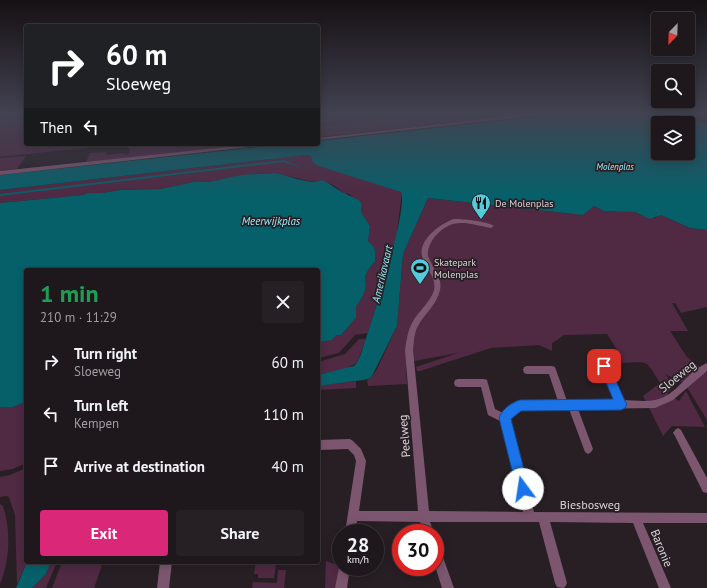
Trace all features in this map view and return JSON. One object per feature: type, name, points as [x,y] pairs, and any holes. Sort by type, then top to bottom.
[{"type":"street","points":[[0,173],[250,146]]},
{"type":"street","name":"Peelweg","points":[[426,524],[424,518],[409,350],[414,326],[435,296],[438,283],[434,272],[424,256],[425,249],[428,240],[450,222],[457,221],[490,226]]},
{"type":"street","points":[[604,366],[621,404]]},
{"type":"street","name":"Sloeweg","points":[[504,418],[514,408],[520,405],[655,404],[664,402],[685,386],[700,371],[707,367]]},
{"type":"street","points":[[527,370],[552,370],[588,449]]},
{"type":"street","points":[[458,383],[484,383],[491,412],[504,418],[530,517]]},
{"type":"street","points":[[678,433],[707,488]]},
{"type":"street","points":[[320,445],[350,444],[358,452],[361,461],[352,524]]},
{"type":"street","name":"Biesbosweg","points":[[353,516],[424,518],[707,518]]},
{"type":"street","points":[[543,517],[561,583]]},
{"type":"street","name":"Baronie","points":[[636,518],[665,588]]},
{"type":"street","points":[[163,588],[166,564]]},
{"type":"street","points":[[340,588],[342,576]]},
{"type":"street","points":[[444,576],[448,588]]},
{"type":"shaded area","points":[[0,141],[24,141],[24,146],[94,146],[94,147],[0,157]]},
{"type":"shaded area","points":[[117,146],[244,146],[86,162],[90,153],[107,152],[106,155],[121,153],[128,155],[130,148]]},
{"type":"shaded area","points":[[307,155],[311,156],[313,160],[395,189],[402,193],[396,239],[368,333],[355,335],[339,353],[320,358],[320,341],[336,335],[341,335],[356,318],[356,307],[363,296],[366,286],[365,276],[375,262],[374,248],[368,241],[370,226],[361,212],[362,204],[349,194],[344,193],[333,185],[322,180],[318,182],[310,181],[275,173],[257,174],[209,182],[194,182],[160,189],[120,190],[0,203],[0,190]]},
{"type":"shaded area","points":[[26,156],[17,169],[0,171],[0,158]]},
{"type":"shaded area","points":[[428,198],[583,215],[594,206],[599,209],[609,211],[630,211],[656,218],[658,215],[661,215],[690,228],[707,230],[707,307],[681,313],[675,303],[672,303],[688,331],[670,331],[687,357],[707,373],[707,420],[685,384],[665,374],[675,386],[667,393],[679,401],[686,391],[705,427],[672,426],[663,436],[643,396],[660,383],[652,370],[646,364],[637,362],[621,363],[621,356],[607,334],[564,335],[552,343],[552,351],[539,345],[491,348],[420,371],[417,371],[416,367],[458,353],[409,362],[406,367],[407,384],[368,386],[367,380],[377,369],[397,326],[403,254]]},
{"type":"shaded area","points":[[359,339],[366,339],[357,363],[345,369],[320,375],[320,361],[345,354]]},
{"type":"shaded area","points":[[356,381],[356,388],[320,390],[320,386]]},
{"type":"shaded area","points":[[24,403],[24,464],[13,469],[0,471],[0,407],[13,407]]},
{"type":"shaded area","points":[[24,469],[24,564],[26,564],[17,584],[15,515],[9,497],[0,497],[0,477],[10,475]]},
{"type":"shaded area","points":[[0,504],[3,506],[6,515],[8,545],[6,565],[0,584]]},
{"type":"shaded area","points":[[326,561],[332,563],[332,576],[338,576],[336,588],[325,588]]},
{"type":"shaded area","points":[[50,564],[56,564],[46,588],[32,588],[46,574]]},
{"type":"shaded area","points":[[61,564],[102,564],[94,588],[52,588]]},
{"type":"shaded area","points":[[256,564],[286,564],[276,565],[274,578],[258,578],[258,574],[254,574]]},
{"type":"shaded area","points":[[278,570],[286,570],[284,588],[252,588],[253,582],[277,583]]},
{"type":"water","name":"Molenplas","points":[[320,141],[651,141],[651,160],[695,160],[695,141],[707,141],[707,230],[690,228],[661,215],[650,219],[635,212],[604,211],[594,206],[583,215],[428,198],[403,254],[397,326],[372,376],[363,380],[320,386],[320,374],[354,366],[361,354],[394,244],[402,203],[401,192],[316,165],[311,156],[307,155],[0,190],[0,175],[268,146],[320,146]]},
{"type":"water","points":[[284,160],[303,168],[283,162],[0,196],[0,194]]},
{"type":"water","name":"Meerwijkplas","points":[[275,173],[312,182],[322,180],[356,198],[362,204],[361,212],[370,226],[368,241],[375,250],[375,262],[365,276],[366,286],[363,296],[356,307],[356,318],[341,335],[336,335],[332,340],[320,342],[320,268],[24,268],[24,403],[13,407],[0,407],[0,203],[120,190],[160,189],[194,182],[209,182],[241,175]]},
{"type":"water","points":[[26,564],[50,564],[46,574],[32,588],[16,588]]},
{"type":"place","name":"De Molenplas","points":[[481,220]]},
{"type":"place","name":"Skatepark Molenplas","points":[[420,285]]},
{"type":"route","points":[[523,489],[504,418],[514,408],[520,405],[621,404],[604,366]]},
{"type":"water label","name":"Amerikavaart","points":[[382,274]]}]
